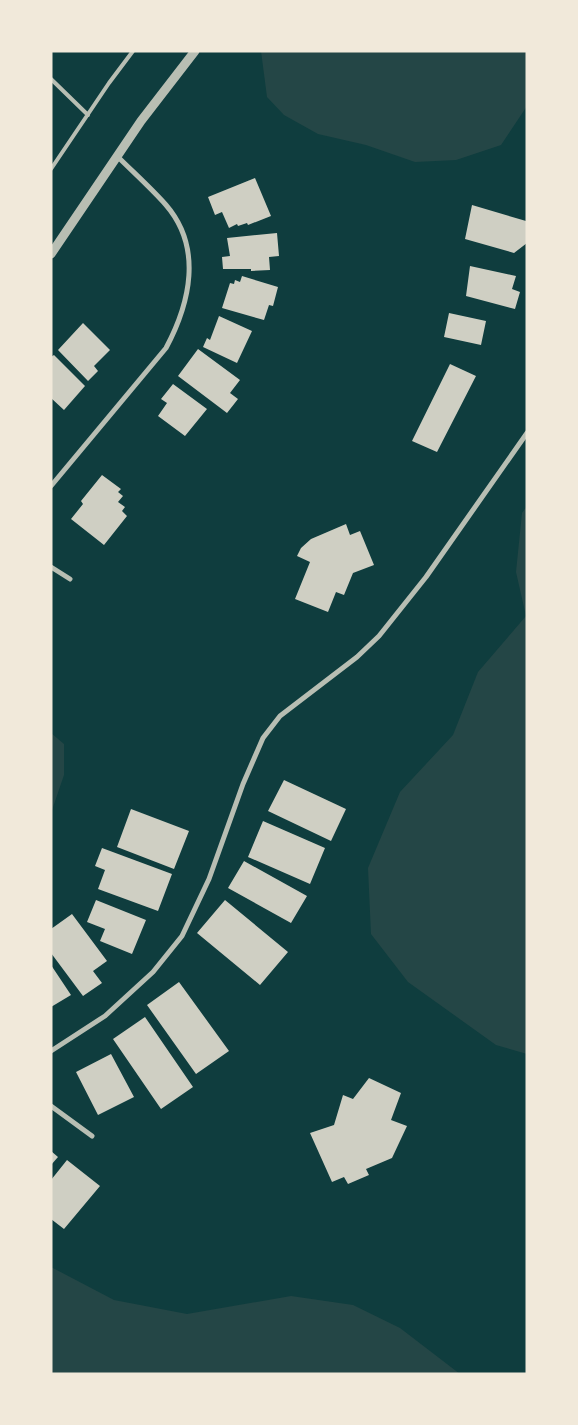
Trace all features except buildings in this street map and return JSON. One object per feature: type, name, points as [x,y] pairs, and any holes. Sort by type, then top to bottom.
[{"type":"street","points":[[51,254],[140,121],[195,51]]},
{"type":"street","points":[[51,486],[166,348],[178,325],[186,300],[190,264],[185,236],[167,206],[117,156]]},
{"type":"street","points":[[51,1051],[105,1016],[153,972],[182,936],[208,879],[243,784],[263,738],[280,716],[357,657],[379,636],[426,577],[527,433]]},
{"type":"street","points":[[51,567],[70,579]]},
{"type":"street","points":[[51,1106],[92,1136]]},
{"type":"lane","points":[[51,169],[133,51]]},
{"type":"lane","points":[[51,79],[88,115]]},
{"type":"shaded area","points":[[261,51],[527,51],[527,106],[501,145],[456,160],[415,162],[366,145],[318,134],[284,115],[267,97]]},
{"type":"shaded area","points":[[527,506],[527,1054],[496,1045],[408,982],[371,934],[368,868],[400,792],[453,735],[478,672],[526,616],[516,572],[522,513]]},
{"type":"shaded area","points":[[51,733],[64,744],[64,775],[51,813]]},
{"type":"shaded area","points":[[51,1267],[114,1300],[187,1314],[291,1296],[353,1305],[400,1328],[460,1374],[51,1374]]}]
